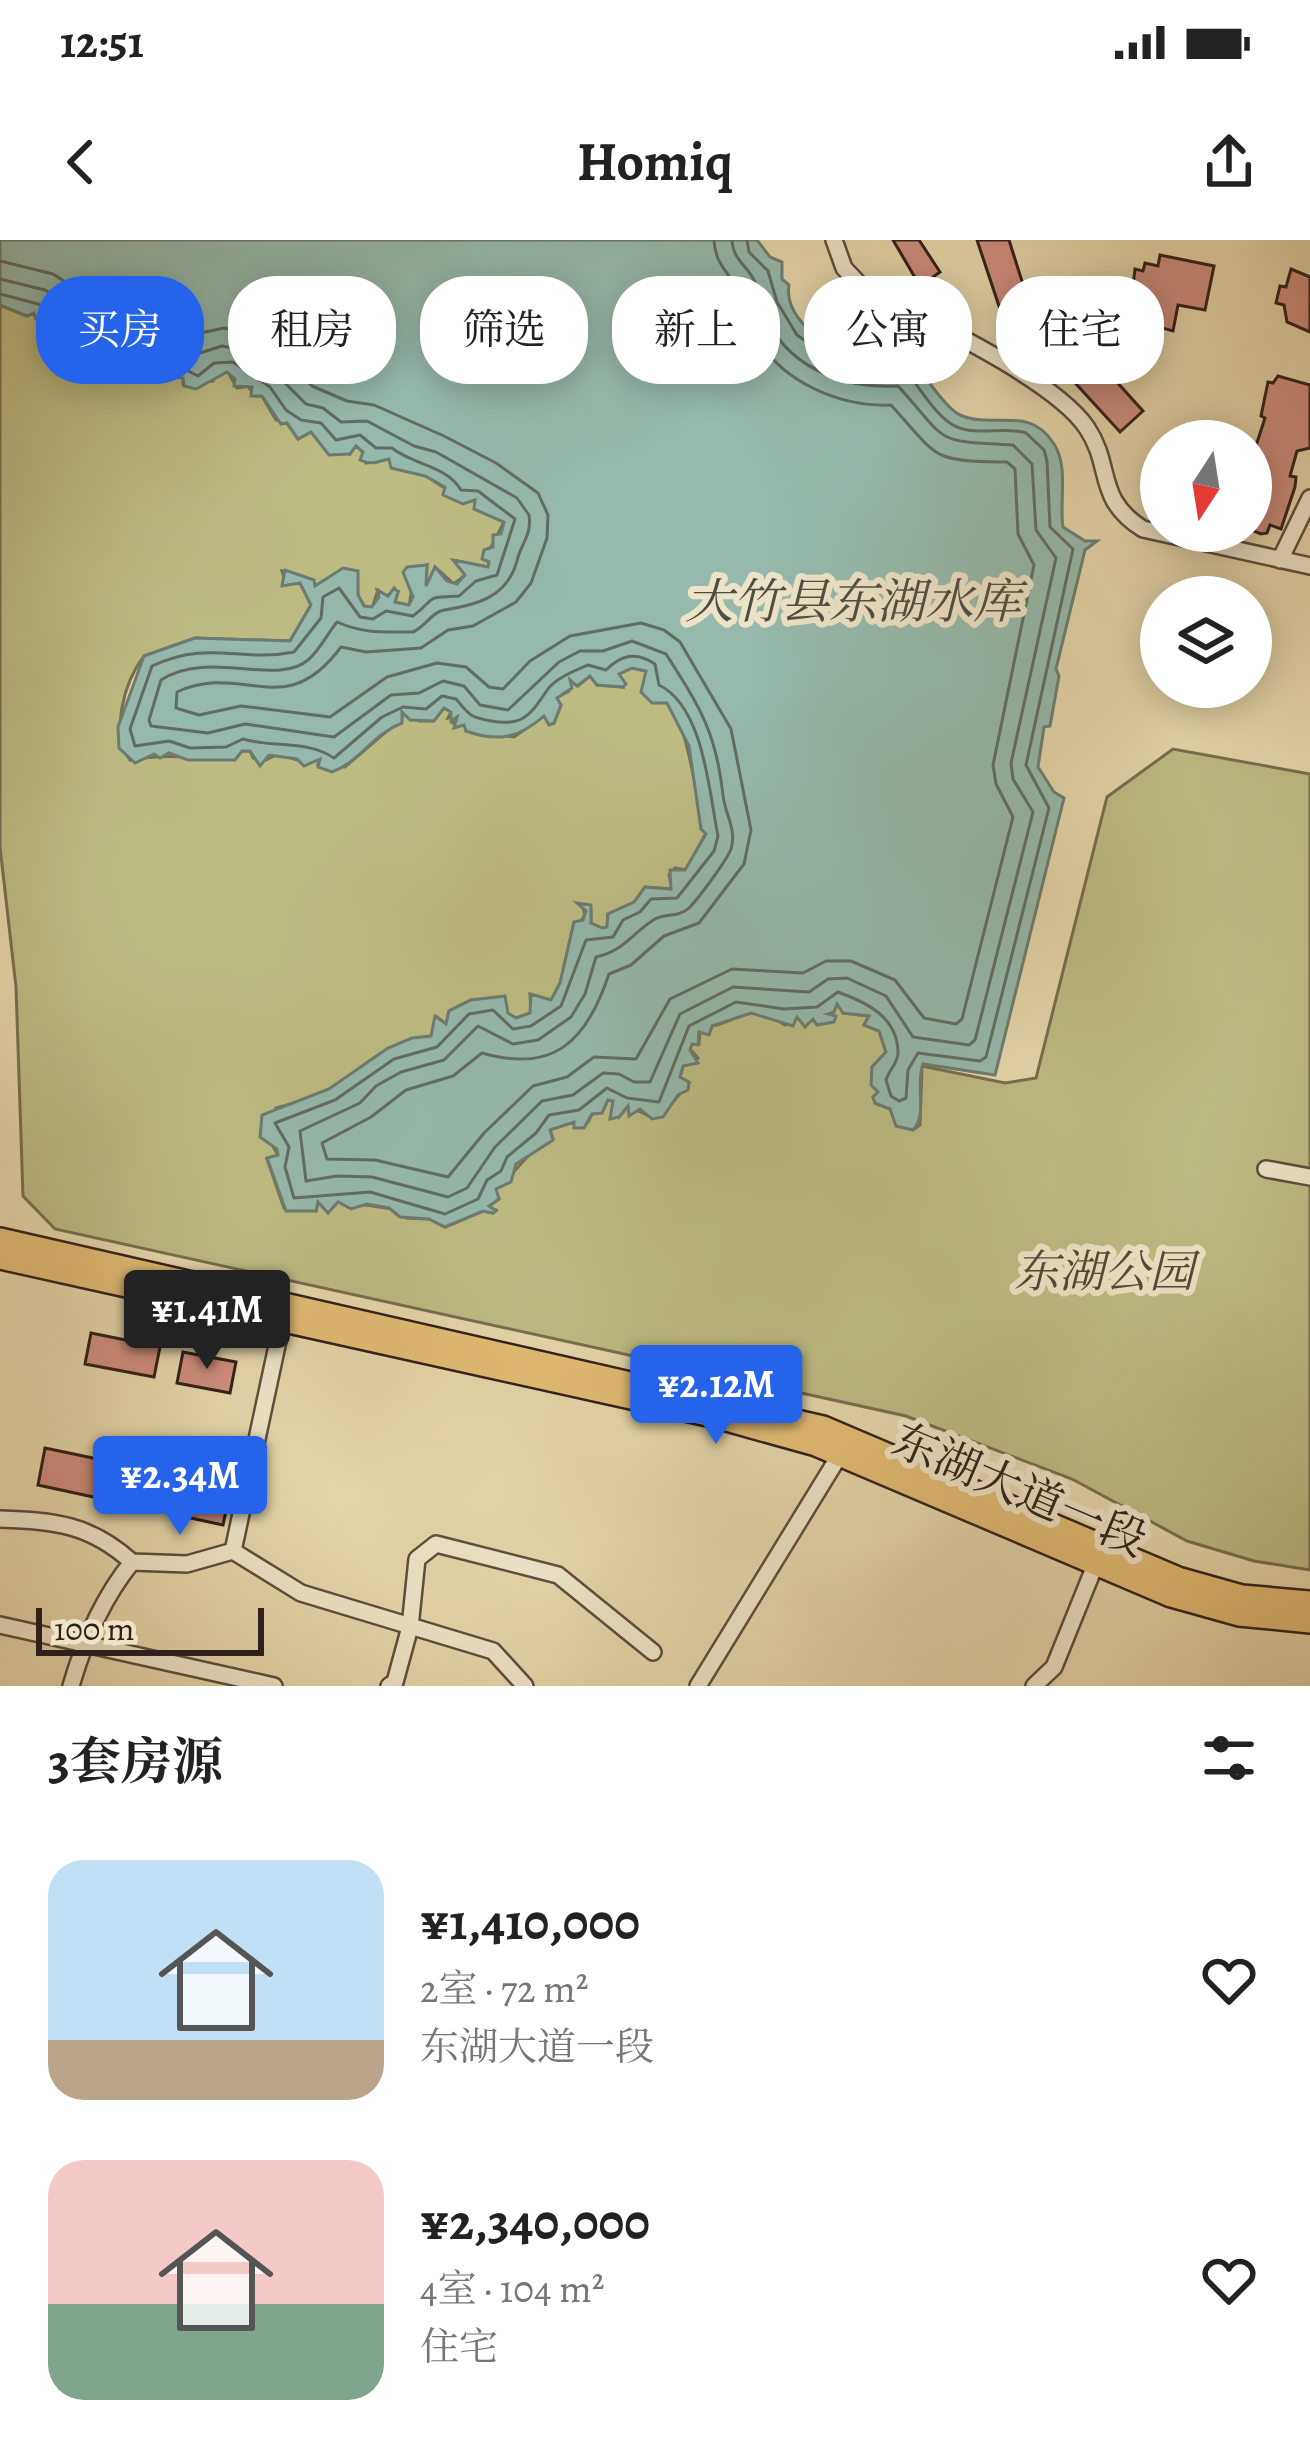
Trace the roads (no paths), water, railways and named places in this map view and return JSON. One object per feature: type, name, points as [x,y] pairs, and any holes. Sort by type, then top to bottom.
[{"type":"main road","name":"东湖大道一段","points":[[0,1239],[284,1312]]},
{"type":"main road","name":"东湖大道一段","points":[[0,1258],[716,1400],[823,1427],[844,1446],[1171,1596],[1239,1615],[1310,1622]]},
{"type":"main road","name":"东湖大道一段","points":[[844,1446],[1178,1578],[1242,1596],[1310,1602]]},
{"type":"street","points":[[834,240],[844,268],[861,286],[1031,379],[1087,427],[1120,514],[1143,529],[1310,566]]},
{"type":"street","points":[[1280,560],[1310,498]]},
{"type":"street","points":[[1266,1169],[1310,1177]]},
{"type":"street","points":[[233,1551],[284,1312]]},
{"type":"street","points":[[698,1686],[844,1446]]},
{"type":"street","points":[[0,1519],[52,1521],[105,1538],[132,1562],[187,1564],[233,1551],[302,1594],[493,1651],[525,1686]]},
{"type":"street","points":[[389,1686],[395,1682],[410,1628],[417,1559],[436,1544],[558,1575],[653,1652]]},
{"type":"street","points":[[71,1686],[83,1644],[115,1583],[132,1562]]},
{"type":"street","points":[[1034,1686],[1054,1667],[1096,1563]]},
{"type":"street","points":[[0,1625],[266,1685]]},
{"type":"water","name":"大竹县东湖水库","points":[[0,240],[757,240],[770,257],[782,262],[782,279],[789,285],[789,298],[804,324],[804,384],[931,384],[960,415],[1022,421],[1044,432],[1061,463],[1063,527],[1085,541],[1097,541],[1085,550],[1056,669],[1059,676],[1050,726],[1044,727],[1038,767],[1054,792],[1064,798],[995,1075],[923,1064],[917,1124],[913,1130],[896,1126],[890,1109],[875,1103],[873,1097],[878,1092],[871,1085],[872,1067],[886,1052],[879,1031],[864,1025],[869,1016],[843,1013],[837,1004],[828,1014],[836,1016],[834,1022],[817,1025],[813,1019],[805,1027],[797,1017],[793,1026],[751,1013],[712,1026],[709,1035],[699,1032],[698,1045],[692,1044],[690,1050],[698,1063],[683,1066],[680,1077],[689,1082],[688,1090],[678,1095],[663,1117],[652,1119],[640,1109],[629,1116],[628,1106],[619,1117],[610,1119],[613,1101],[608,1100],[602,1113],[592,1114],[584,1128],[574,1128],[574,1122],[550,1130],[553,1140],[516,1164],[511,1182],[496,1189],[499,1199],[489,1206],[493,1213],[483,1211],[445,1227],[367,1204],[351,1209],[338,1202],[328,1213],[318,1202],[316,1211],[286,1211],[267,1158],[278,1155],[277,1149],[260,1137],[262,1115],[329,1089],[388,1048],[431,1036],[435,1016],[446,1024],[449,1011],[471,1000],[505,996],[508,1013],[516,1018],[530,1013],[531,994],[551,1000],[560,983],[574,922],[583,920],[586,911],[577,903],[591,905],[591,923],[607,927],[608,914],[634,902],[645,887],[671,889],[670,870],[685,870],[706,834],[701,829],[689,746],[667,703],[652,703],[641,692],[646,671],[632,668],[619,674],[626,684],[623,687],[597,685],[590,676],[577,686],[570,680],[572,688],[557,698],[561,705],[554,723],[549,725],[544,716],[506,736],[477,734],[466,731],[464,725],[454,728],[457,717],[451,721],[451,712],[444,708],[434,721],[410,720],[402,712],[402,723],[332,772],[318,767],[320,759],[304,766],[297,759],[269,755],[260,766],[250,751],[242,751],[235,760],[188,760],[169,753],[135,763],[119,748],[118,727],[144,656],[195,638],[290,641],[311,605],[300,583],[282,586],[285,570],[314,580],[315,586],[343,568],[358,571],[358,595],[364,606],[372,607],[379,597],[377,590],[388,596],[394,588],[398,592],[395,602],[409,605],[413,597],[403,572],[407,567],[427,565],[426,586],[435,567],[447,581],[457,584],[465,575],[453,560],[488,567],[489,562],[482,559],[484,550],[493,547],[493,535],[501,534],[504,522],[474,509],[475,500],[463,504],[443,495],[445,487],[425,476],[391,468],[389,459],[360,460],[363,452],[356,446],[350,454],[329,455],[311,432],[298,439],[287,423],[281,424],[262,396],[251,396],[252,387],[234,386],[396,384],[396,276],[228,276],[228,373],[196,389],[184,384],[204,384],[204,276],[36,276],[36,319],[34,313],[27,316],[0,305]]},
{"type":"park label","name":"东湖公园","points":[[1104,1271]]}]
